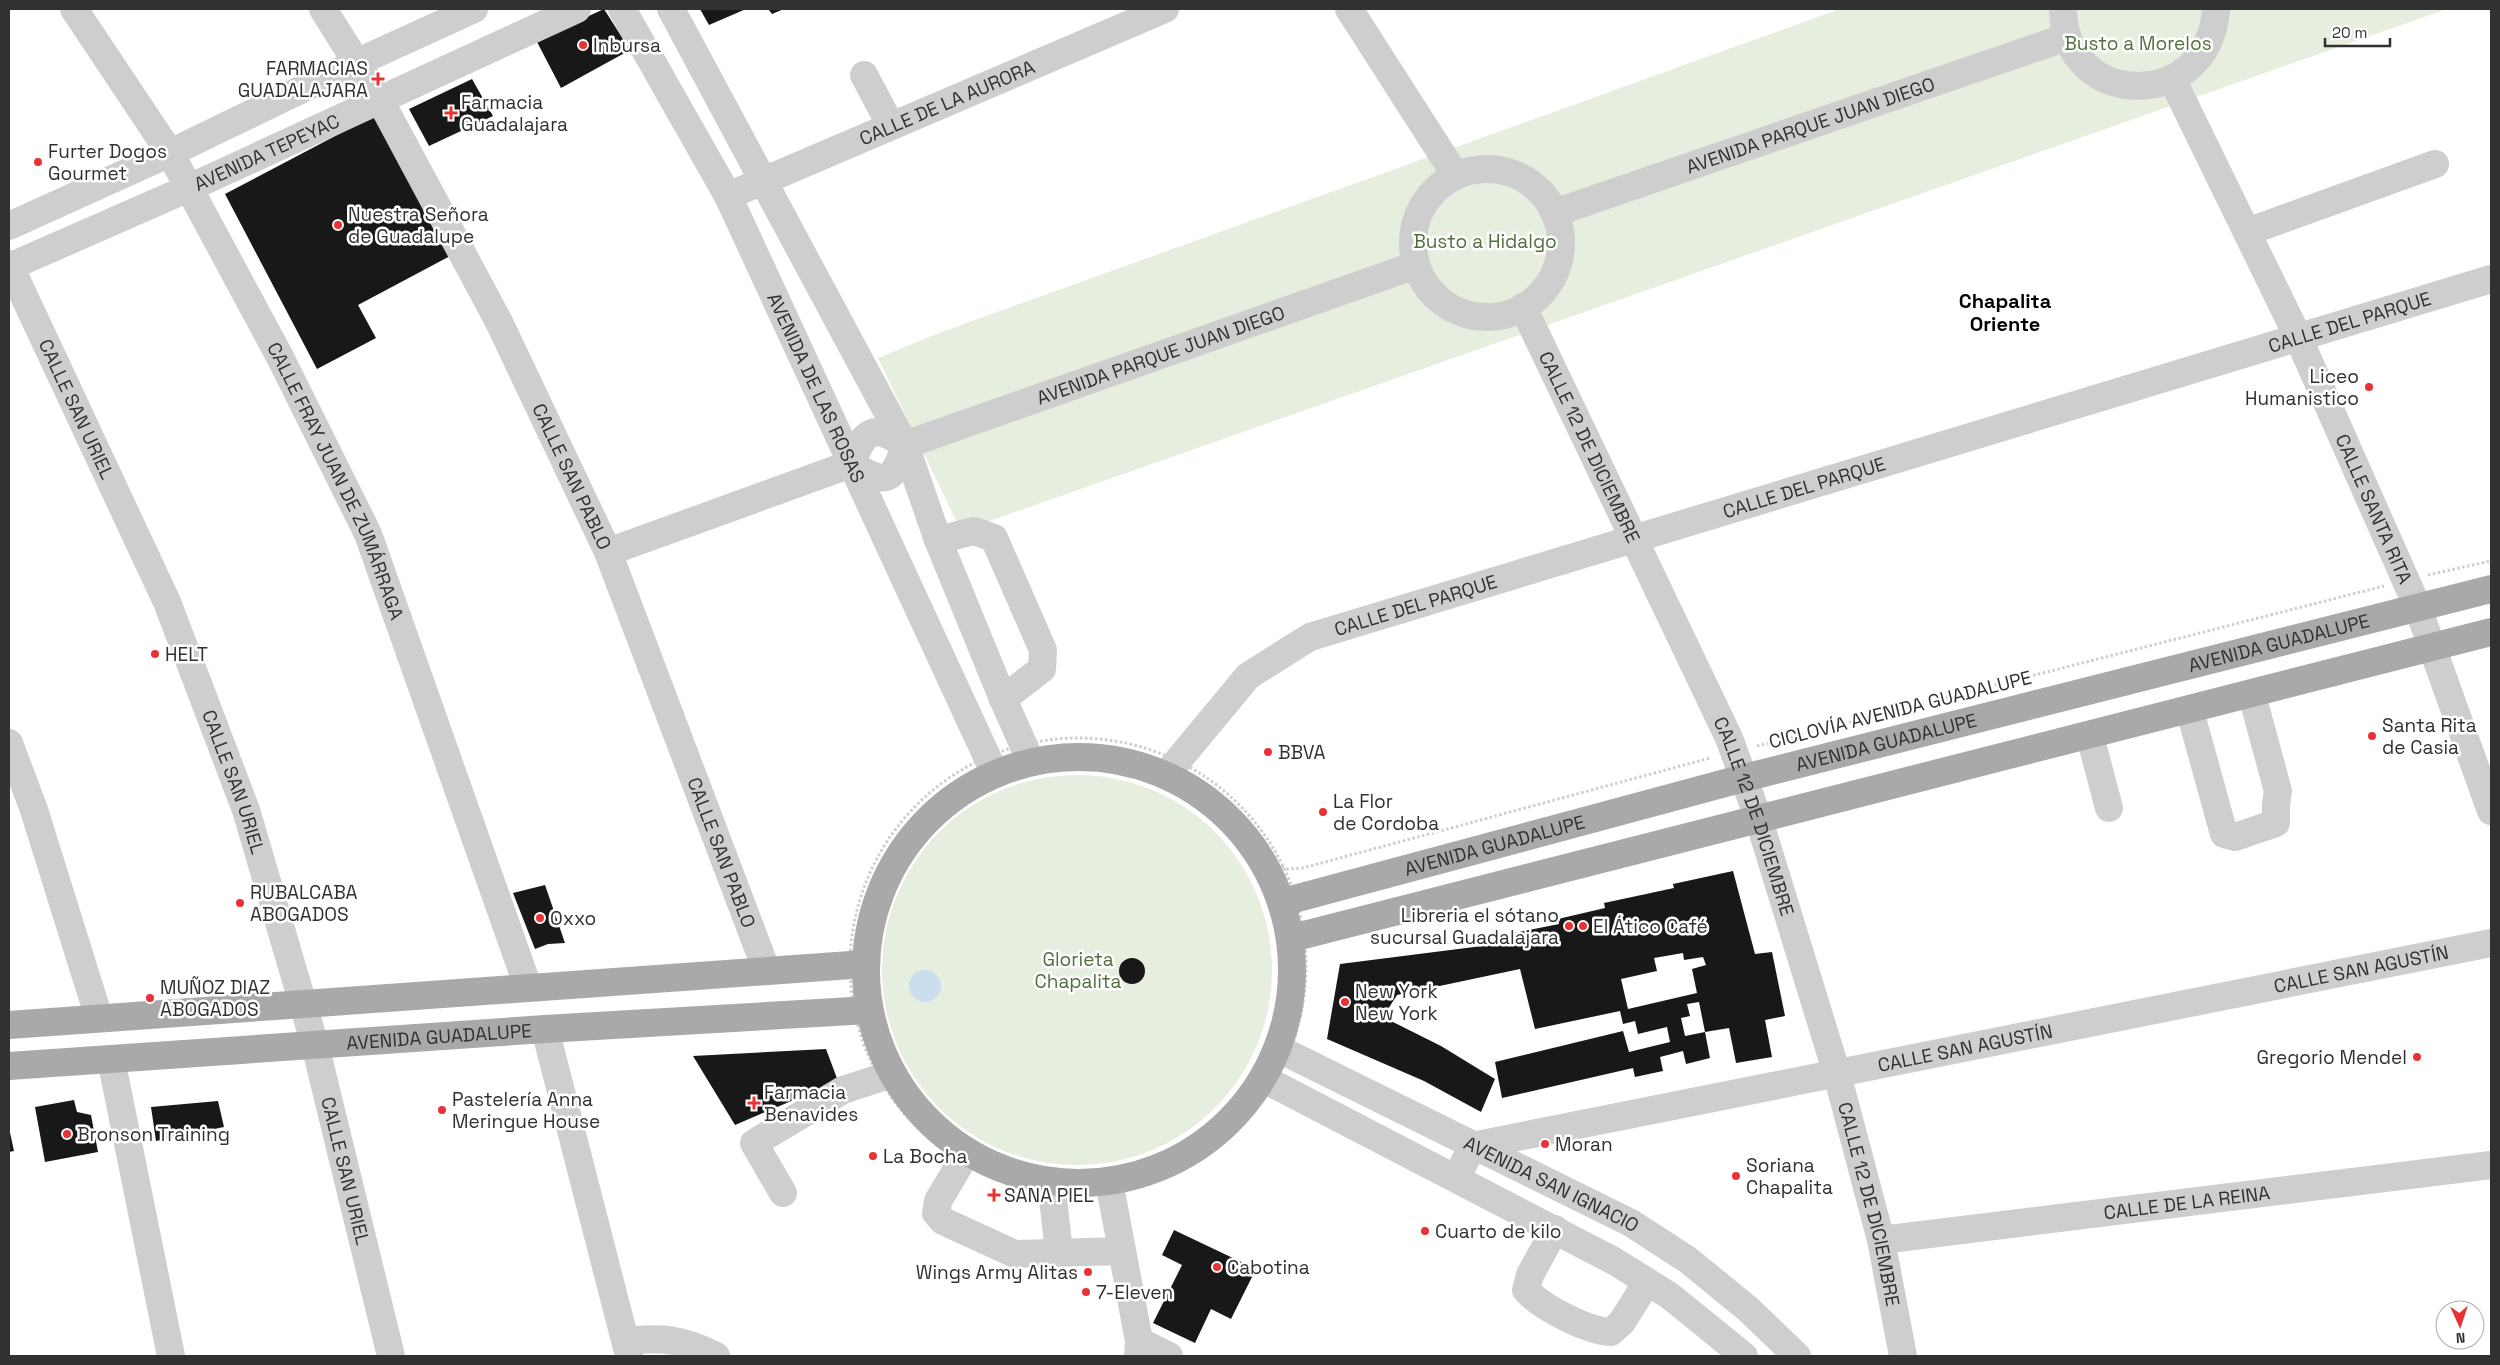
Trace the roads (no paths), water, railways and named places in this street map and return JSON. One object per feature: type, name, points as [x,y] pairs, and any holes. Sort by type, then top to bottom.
[{"type":"main road","name":"AVENIDA GUADALUPE","points":[[1288,900],[1744,778],[2491,589]]},
{"type":"main road","name":"AVENIDA GUADALUPE","points":[[1297,936],[2090,736],[2491,632]]},
{"type":"main road","points":[[1065,757],[1100,758],[1134,764],[1166,762],[1238,826],[1288,900],[1297,936],[1290,1013],[1279,1050],[1264,1079],[1240,1111],[1223,1128],[1198,1148],[1148,1172],[1109,1181],[1080,1184],[1022,1176],[994,1166],[967,1152],[938,1130],[912,1104],[892,1074],[878,1042],[869,1010],[865,964],[870,924],[880,893],[902,850],[928,820],[953,799],[995,774],[1031,762],[1065,757]]},
{"type":"main road","points":[[9,1025],[766,969],[865,964]]},
{"type":"main road","name":"AVENIDA GUADALUPE","points":[[9,1066],[545,1029],[869,1010]]},
{"type":"street","name":"CALLE FRAY JUAN DE ZUMÁRRAGA","points":[[74,9],[170,154],[190,188],[280,357],[368,534],[528,986]]},
{"type":"street","name":"CALLE SAN PABLO","points":[[323,9],[358,62],[380,100],[499,322],[608,552],[766,969]]},
{"type":"street","points":[[9,226],[170,154],[358,62],[474,9]]},
{"type":"street","name":"AVENIDA TEPEYAC","points":[[9,266],[190,188],[577,9]]},
{"type":"street","name":"AVENIDA DE LAS ROSAS","points":[[622,9],[728,196],[995,774]]},
{"type":"street","points":[[671,9],[905,445],[938,540],[1003,700],[1031,762]]},
{"type":"street","name":"CALLE DE LA AURORA","points":[[728,196],[1165,9]]},
{"type":"street","points":[[1348,9],[1456,176]]},
{"type":"street","points":[[2063,9],[2067,37],[2084,63],[2096,74],[2110,81],[2125,86],[2142,87],[2157,85],[2185,72],[2205,50],[2211,37],[2216,9]]},
{"type":"street","name":"AVENIDA PARQUE JUAN DIEGO","points":[[1554,213],[2067,37]]},
{"type":"street","points":[[864,75],[891,126]]},
{"type":"street","name":"CALLE SANTA RITA","points":[[2172,79],[2298,338],[2418,608],[2491,811]]},
{"type":"street","points":[[2247,232],[2435,164]]},
{"type":"street","points":[[1488,169],[1505,171],[1534,186],[1546,198],[1554,213],[1561,243],[1559,258],[1546,287],[1536,298],[1523,307],[1492,317],[1475,316],[1459,312],[1432,293],[1416,266],[1413,235],[1416,220],[1431,194],[1456,176],[1488,169]]},
{"type":"street","name":"CALLE SAN URIEL","points":[[9,266],[167,602],[246,810],[315,1045],[391,1356]]},
{"type":"street","name":"AVENIDA PARQUE JUAN DIEGO","points":[[905,445],[1416,266]]},
{"type":"street","name":"CALLE DEL PARQUE","points":[[1166,762],[1248,676],[1310,637],[2491,280]]},
{"type":"street","name":"CALLE 12 DE DICIEMBRE","points":[[1523,307],[1734,752],[1760,820],[1837,1074],[1881,1240],[1903,1356]]},
{"type":"street","points":[[608,552],[851,464],[858,445],[871,434],[880,432],[905,445]]},
{"type":"street","points":[[851,464],[868,476],[886,477],[894,473],[899,466],[905,445]]},
{"type":"street","points":[[938,540],[974,531],[994,538],[1043,650],[1042,669],[1003,700]]},
{"type":"street","points":[[2190,710],[2224,834],[2235,837],[2276,823],[2278,791],[2252,694]]},
{"type":"street","points":[[2090,736],[2109,808]]},
{"type":"street","points":[[9,743],[34,810],[100,1018]]},
{"type":"street","name":"CALLE SAN AGUSTÍN","points":[[1472,1146],[2491,943]]},
{"type":"street","points":[[545,1029],[628,1349],[659,1338],[694,1345],[716,1356]]},
{"type":"street","name":"AVENIDA SAN IGNACIO","points":[[1279,1050],[1631,1223],[1688,1260],[1748,1309],[1797,1356]]},
{"type":"street","points":[[111,1059],[171,1356]]},
{"type":"street","points":[[783,1193],[754,1143],[843,1090],[892,1074]]},
{"type":"street","name":"AVENIDA SAN IGNACIO","points":[[1264,1079],[1555,1229],[1647,1282],[1670,1296],[1732,1352]]},
{"type":"street","points":[[1457,1178],[1472,1146]]},
{"type":"street","points":[[967,1152],[938,1202],[936,1213],[943,1221],[1015,1254],[1122,1251]]},
{"type":"street","name":"CALLE DE LA REINA","points":[[1881,1240],[2491,1165]]},
{"type":"street","points":[[1051,1181],[1059,1252]]},
{"type":"street","points":[[1109,1181],[1138,1348],[1170,1356]]},
{"type":"street","points":[[1555,1229],[1528,1282],[1526,1290],[1535,1300],[1597,1332],[1610,1332],[1622,1322],[1647,1282]]},
{"type":"street","points":[[1732,1352],[1748,1309]]},
{"type":"water","points":[[925,970],[931,971],[936,975],[940,980],[940,992],[936,997],[931,1001],[925,1002],[919,1001],[914,997],[910,992],[909,986],[910,980],[914,975],[919,971]]},
{"type":"place","name":"Inbursa","points":[[583,45]]},
{"type":"place","name":"FARMACIAS GUADALAJARA","points":[[378,79]]},
{"type":"place","name":"Farmacia Guadalajara","points":[[451,113]]},
{"type":"place","name":"Furter Dogos Gourmet","points":[[38,162]]},
{"type":"place","name":"Nuestra Señora de Guadalupe","points":[[338,225]]},
{"type":"place","name":"Liceo Humanistico","points":[[2369,387]]},
{"type":"place","name":"HELT","points":[[155,654]]},
{"type":"place","name":"Santa Rita de Casia","points":[[2372,736]]},
{"type":"place","name":"BBVA","points":[[1268,752]]},
{"type":"place","name":"La Flor de Cordoba","points":[[1323,812]]},
{"type":"place","name":"RUBALCABA ABOGADOS","points":[[240,903]]},
{"type":"place","name":"Oxxo","points":[[540,918]]},
{"type":"place","name":"Libreria el sótano sucursal Guadalajara","points":[[1569,926]]},
{"type":"place","name":"El Ático Café","points":[[1583,926]]},
{"type":"place","name":"MUÑOZ DIAZ ABOGADOS","points":[[150,998]]},
{"type":"place","name":"New York New York","points":[[1345,1002]]},
{"type":"place","name":"Gregorio Mendel","points":[[2417,1057]]},
{"type":"place","name":"Farmacia Benavides","points":[[754,1103]]},
{"type":"place","name":"Pastelería Anna Meringue House","points":[[442,1110]]},
{"type":"place","name":"Bronson Training","points":[[67,1134]]},
{"type":"place","name":"Moran","points":[[1545,1144]]},
{"type":"place","name":"La Bocha","points":[[873,1156]]},
{"type":"place","name":"Soriana Chapalita","points":[[1736,1176]]},
{"type":"place","name":"SANA PIEL","points":[[994,1195]]},
{"type":"place","name":"Cuarto de kilo","points":[[1425,1231]]},
{"type":"place","name":"Cabotina","points":[[1217,1267]]},
{"type":"place","name":"Wings Army Alitas","points":[[1088,1272]]},
{"type":"place","name":"7-Eleven","points":[[1086,1292]]},
{"type":"district","name":"Chapalita Oriente","points":[[2005,312]]},
{"type":"park label","name":"Busto a Morelos","points":[[2138,43]]},
{"type":"park label","name":"Busto a Hidalgo","points":[[1485,241]]},
{"type":"park label","name":"Glorieta Chapalita","points":[[1078,970]]}]
